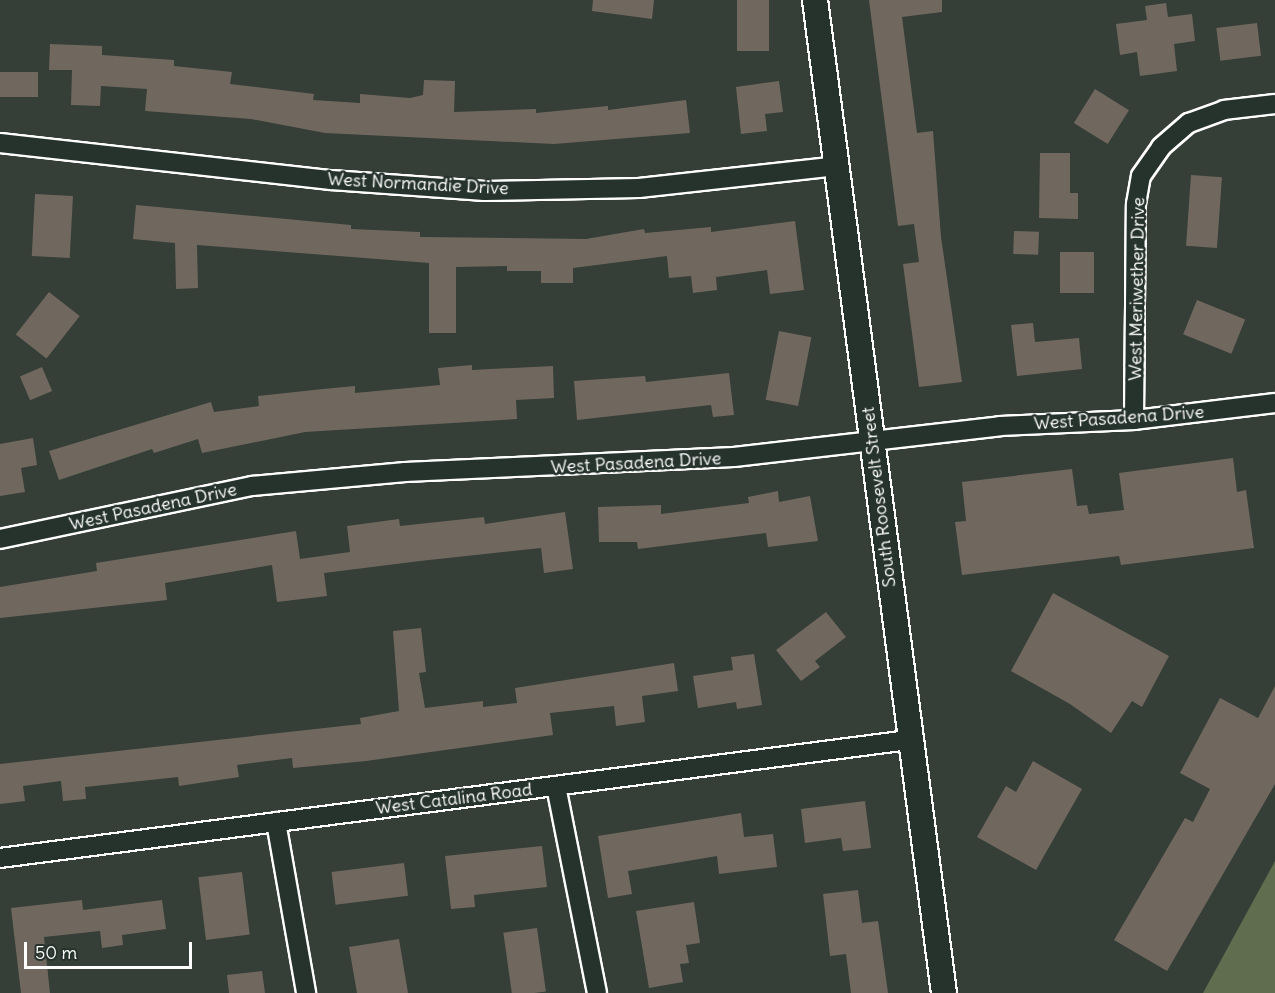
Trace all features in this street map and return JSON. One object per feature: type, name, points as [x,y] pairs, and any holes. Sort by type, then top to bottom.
[{"type":"street","name":"South Roosevelt Street","points":[[815,0],[909,740],[944,993]]},
{"type":"street","name":"West Meriwether Drive","points":[[1134,420],[1136,204],[1141,176],[1161,147],[1189,123],[1224,110],[1275,104]]},
{"type":"street","name":"West Normandie Drive","points":[[0,142],[331,180],[485,191],[639,188],[837,166]]},
{"type":"street","name":"West Pasadena Drive","points":[[0,539],[252,486],[405,472],[734,457],[873,443],[1000,426],[1134,420],[1275,403]]},
{"type":"street","name":"West Catalina Road","points":[[0,858],[909,740]]},
{"type":"street","points":[[556,786],[597,993]]},
{"type":"street","points":[[276,822],[306,993]]},
{"type":"green space","points":[[1275,861],[1275,993],[1203,993]]},
{"type":"building","points":[[593,0],[654,0],[652,19],[592,11]]},
{"type":"building","points":[[737,0],[769,0],[769,51],[737,51]]},
{"type":"building","points":[[869,0],[942,0],[942,12],[902,17],[917,133],[933,131],[941,237],[962,382],[919,387],[903,264],[919,262],[914,224],[898,226]]},
{"type":"building","points":[[1166,3],[1168,17],[1192,14],[1195,41],[1174,44],[1177,71],[1140,76],[1137,52],[1120,55],[1116,24],[1147,20],[1145,6]]},
{"type":"building","points":[[1257,23],[1261,56],[1220,61],[1216,28]]},
{"type":"building","points":[[50,44],[102,46],[102,55],[174,60],[174,66],[232,72],[230,84],[314,94],[313,100],[360,103],[360,94],[410,98],[423,95],[424,80],[455,81],[454,112],[536,109],[536,113],[608,106],[608,110],[686,100],[690,133],[554,144],[325,133],[251,119],[145,111],[147,89],[101,86],[100,106],[71,105],[72,70],[49,70]]},
{"type":"building","points":[[0,72],[38,72],[38,97],[0,97]]},
{"type":"building","points":[[779,81],[783,112],[765,114],[767,131],[741,134],[736,87]]},
{"type":"building","points":[[1095,89],[1129,110],[1108,144],[1074,123]]},
{"type":"building","points":[[1040,153],[1070,153],[1070,193],[1078,193],[1078,219],[1039,218]]},
{"type":"building","points":[[1191,175],[1222,177],[1217,248],[1186,246]]},
{"type":"building","points":[[35,194],[73,196],[70,258],[32,256]]},
{"type":"building","points":[[136,205],[351,225],[351,229],[420,232],[420,237],[586,239],[644,229],[645,233],[711,227],[711,232],[795,221],[804,290],[770,294],[767,270],[716,277],[717,290],[693,293],[691,276],[669,278],[667,256],[573,268],[573,283],[541,283],[541,271],[507,271],[507,266],[456,267],[456,333],[429,333],[429,263],[197,245],[198,288],[176,289],[175,243],[133,239]]},
{"type":"building","points":[[1014,231],[1039,232],[1038,255],[1013,254]]},
{"type":"building","points":[[1060,252],[1094,252],[1094,293],[1060,293]]},
{"type":"building","points":[[49,292],[80,316],[46,359],[16,335]]},
{"type":"building","points":[[1197,300],[1245,319],[1231,354],[1183,334]]},
{"type":"building","points":[[1033,323],[1035,342],[1079,338],[1082,369],[1017,376],[1011,325]]},
{"type":"building","points":[[779,331],[811,337],[798,406],[766,400]]},
{"type":"building","points":[[472,365],[472,370],[553,366],[554,398],[516,400],[517,419],[305,432],[202,453],[198,439],[154,453],[152,449],[59,480],[49,451],[211,402],[214,412],[259,406],[258,396],[355,386],[355,393],[440,385],[438,368]]},
{"type":"building","points":[[42,367],[52,391],[30,400],[20,376]]},
{"type":"building","points":[[729,373],[734,415],[713,417],[711,405],[577,420],[574,381],[645,376],[646,382]]},
{"type":"building","points":[[33,438],[37,465],[21,468],[25,492],[0,496],[0,444]]},
{"type":"building","points":[[1233,458],[1237,492],[1246,490],[1254,548],[1121,565],[1119,556],[962,575],[955,522],[966,521],[962,482],[1072,469],[1077,506],[1087,505],[1089,514],[1124,510],[1119,473]]},
{"type":"building","points":[[778,491],[779,502],[810,496],[818,541],[768,547],[766,533],[638,549],[637,542],[599,542],[598,507],[661,505],[661,514],[749,503],[748,497]]},
{"type":"building","points":[[565,512],[573,569],[544,573],[541,548],[420,561],[324,573],[327,596],[277,602],[272,565],[165,583],[167,600],[0,618],[0,587],[97,571],[96,563],[296,531],[300,559],[350,552],[347,526],[399,519],[400,526],[484,517],[485,524]]},
{"type":"building","points":[[1053,593],[1169,656],[1142,707],[1132,701],[1111,733],[1070,704],[1011,671]]},
{"type":"building","points":[[826,612],[846,637],[815,661],[820,667],[801,681],[776,650]]},
{"type":"building","points":[[421,628],[426,672],[419,673],[425,708],[483,701],[483,707],[517,703],[515,688],[674,663],[678,691],[642,696],[645,722],[616,726],[614,706],[550,713],[553,735],[366,761],[293,768],[292,758],[237,765],[239,777],[179,786],[178,777],[85,787],[86,799],[63,801],[61,781],[23,786],[25,801],[0,804],[0,764],[361,724],[360,718],[399,711],[393,631]]},
{"type":"building","points":[[754,654],[762,705],[737,709],[736,702],[698,708],[693,676],[733,670],[731,657]]},
{"type":"building","points":[[1275,686],[1275,784],[1167,971],[1114,940],[1185,818],[1193,822],[1210,789],[1180,773],[1220,698],[1258,718]]},
{"type":"building","points":[[1033,761],[1082,789],[1036,870],[977,837],[1006,786],[1016,792]]},
{"type":"building","points":[[865,801],[871,848],[843,851],[841,838],[805,843],[801,809]]},
{"type":"building","points":[[741,813],[744,837],[773,834],[777,867],[719,874],[717,856],[628,871],[632,894],[608,898],[598,836]]},
{"type":"building","points":[[542,846],[547,887],[474,895],[475,907],[451,909],[445,856]]},
{"type":"building","points":[[404,863],[408,896],[336,905],[332,872]]},
{"type":"building","points":[[242,872],[250,935],[206,940],[198,877]]},
{"type":"building","points":[[858,890],[862,923],[878,921],[888,993],[851,993],[846,954],[830,956],[823,894]]},
{"type":"building","points":[[82,900],[83,910],[162,900],[166,929],[122,935],[123,945],[102,948],[100,931],[44,937],[50,993],[21,993],[11,908]]},
{"type":"building","points":[[694,902],[700,943],[686,945],[689,963],[680,964],[683,982],[649,988],[636,911]]},
{"type":"building","points":[[537,928],[546,991],[512,993],[503,933]]},
{"type":"building","points":[[399,939],[408,993],[357,993],[349,947]]},
{"type":"building","points":[[262,971],[265,993],[229,993],[227,975]]}]
